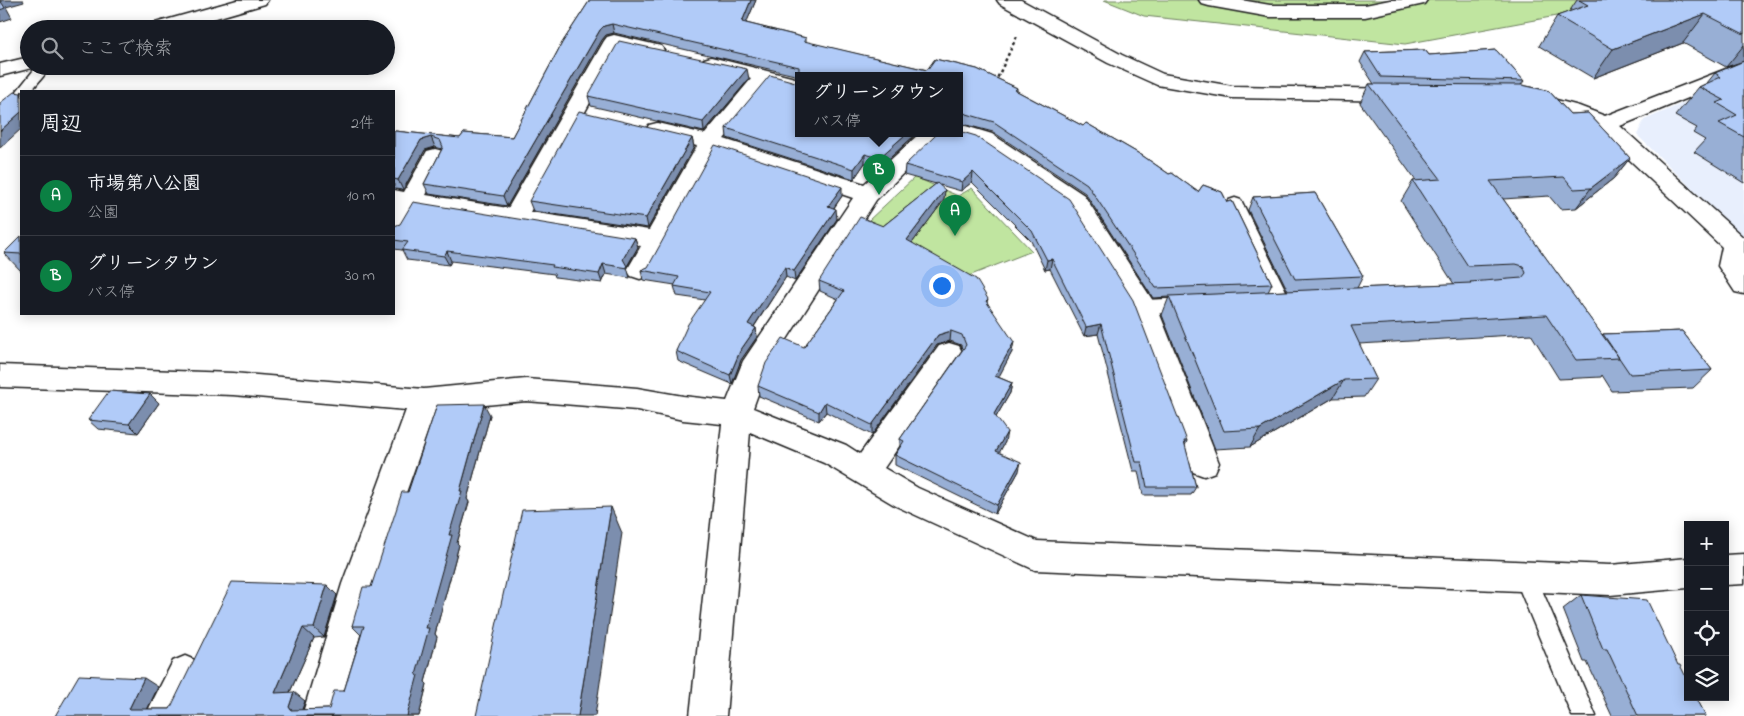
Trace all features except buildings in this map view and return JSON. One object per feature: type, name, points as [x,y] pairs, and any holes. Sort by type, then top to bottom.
[{"type":"street","points":[[187,20],[258,0]]},
{"type":"street","points":[[1008,0],[1115,59],[1157,79],[1232,92],[1421,96]]},
{"type":"street","points":[[1209,0],[1270,11],[1365,11],[1417,0]]},
{"type":"street","points":[[515,217],[584,114],[614,41],[766,75],[795,84]]},
{"type":"street","points":[[0,70],[20,65]]},
{"type":"street","points":[[1605,124],[1744,68]]},
{"type":"street","points":[[640,270],[710,142],[766,75]]},
{"type":"street","points":[[1510,97],[1536,101],[1605,124],[1740,248],[1731,266],[1744,285]]},
{"type":"street","points":[[633,125],[710,142],[868,194]]},
{"type":"street","points":[[963,132],[984,139],[1076,200],[1144,307],[1204,463]]},
{"type":"street","points":[[708,716],[737,414],[752,368],[868,194],[929,137]]},
{"type":"street","points":[[395,224],[403,199],[434,156]]},
{"type":"street","points":[[403,199],[655,240]]},
{"type":"street","points":[[864,472],[949,354]]},
{"type":"street","points":[[0,376],[234,384],[424,400],[526,390],[636,399],[683,408],[737,414],[835,454],[907,497],[1036,555],[1610,580],[1684,574]]},
{"type":"street","points":[[320,716],[358,584],[424,400]]},
{"type":"street","points":[[1729,570],[1744,569]]},
{"type":"street","points":[[163,716],[185,673]]},
{"type":"lane","points":[[24,90],[37,75]]},
{"type":"lane","points":[[1235,204],[1282,301]]},
{"type":"lane","points":[[1262,302],[1302,300]]},
{"type":"lane","points":[[1144,307],[1203,304]]},
{"type":"lane","points":[[1525,576],[1584,716]]},
{"type":"path","points":[[994,85],[1029,11]]},
{"type":"shaded area","points":[[1744,77],[1744,239],[1637,135],[1644,120]]},
{"type":"green space","points":[[1104,0],[1625,0],[1605,7],[1405,44],[1144,16]]},
{"type":"green space","points":[[915,177],[958,196],[972,188],[1032,251],[961,279],[869,220]]},
{"type":"place","name":"グリーンタウン","points":[[879,195]]},
{"type":"place","name":"市場第八公園","points":[[955,236]]}]
